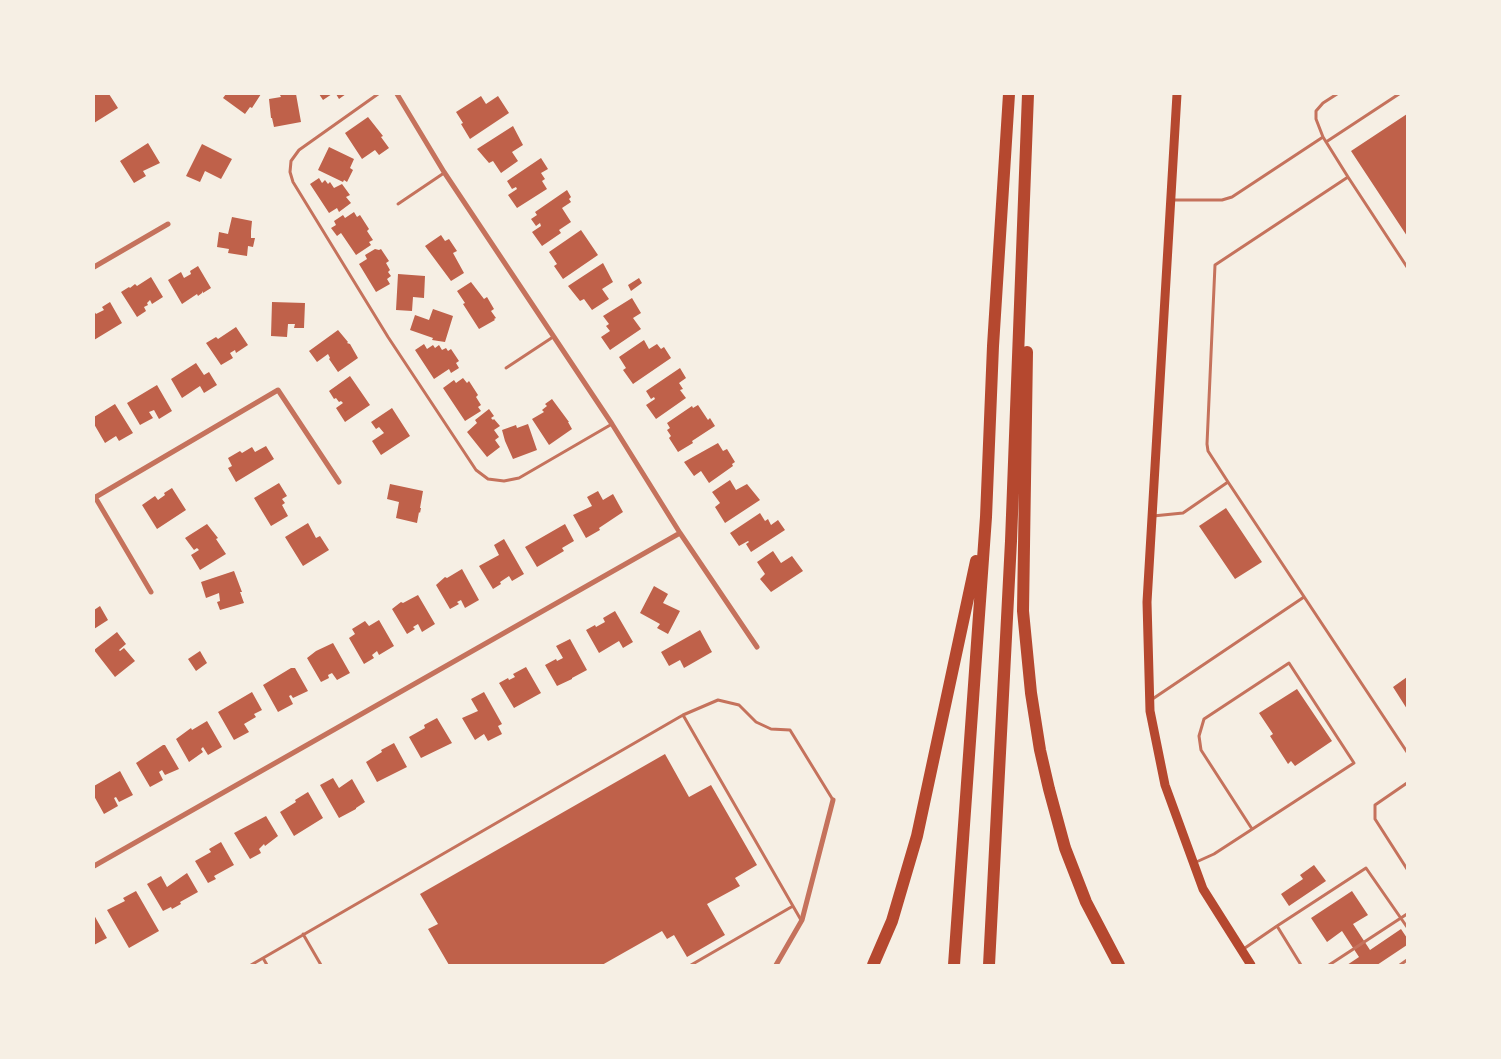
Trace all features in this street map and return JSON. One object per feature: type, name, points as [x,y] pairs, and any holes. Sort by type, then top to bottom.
[{"type":"highway","points":[[954,965],[986,517],[993,346],[1009,94]]},
{"type":"highway","points":[[989,965],[1011,540],[1028,94]]},
{"type":"highway","points":[[1025,182],[1029,233],[1022,611],[1040,750],[1049,789],[1066,848],[1086,902],[1119,965]]},
{"type":"highway","points":[[873,965],[892,921],[917,836],[986,517]]},
{"type":"main road","points":[[1177,94],[1147,602],[1150,711],[1165,785],[1202,889],[1251,965]]},
{"type":"street","points":[[397,94],[444,172],[612,424],[680,533],[757,647]]},
{"type":"street","points":[[94,267],[168,224]]},
{"type":"street","points":[[150,592],[95,498],[278,390],[339,482]]},
{"type":"street","points":[[94,866],[680,533]]},
{"type":"street","points":[[776,965],[802,920],[833,800]]},
{"type":"lane","points":[[378,94],[299,150],[292,161],[290,172],[293,182],[388,337],[476,470],[488,478],[504,481],[518,478],[612,424]]},
{"type":"lane","points":[[1337,94],[1316,110],[1316,119],[1323,137],[1407,267]]},
{"type":"lane","points":[[1326,142],[1399,94]]},
{"type":"lane","points":[[1170,200],[1222,200],[1232,197],[1323,137]]},
{"type":"lane","points":[[398,204],[444,172]]},
{"type":"lane","points":[[1348,176],[1215,265],[1207,444],[1208,451],[1228,482],[1407,752]]},
{"type":"lane","points":[[506,368],[553,337]]},
{"type":"lane","points":[[1152,516],[1183,513],[1228,482]]},
{"type":"lane","points":[[1150,700],[1304,597]]},
{"type":"lane","points":[[1193,863],[1214,854],[1354,763],[1289,663],[1204,719],[1198,736],[1201,750],[1252,829]]},
{"type":"lane","points":[[250,965],[683,715],[718,700],[740,705],[756,722],[771,729],[790,730],[833,800]]},
{"type":"lane","points":[[683,715],[802,920]]},
{"type":"lane","points":[[1407,783],[1375,805],[1375,819],[1407,869]]},
{"type":"lane","points":[[1241,950],[1366,868],[1407,927]]},
{"type":"lane","points":[[691,965],[793,906]]},
{"type":"lane","points":[[1329,965],[1407,914]]},
{"type":"lane","points":[[1277,926],[1301,965]]},
{"type":"lane","points":[[304,934],[321,965]]},
{"type":"lane","points":[[263,958],[267,965]]},
{"type":"lane","points":[[1400,965],[1407,960]]},
{"type":"building","points":[[109,94],[118,108],[94,123],[94,95]]},
{"type":"building","points":[[226,94],[261,94],[252,108],[250,107],[245,114],[223,98]]},
{"type":"building","points":[[296,94],[301,122],[274,127],[269,99],[281,97],[280,95]]},
{"type":"building","points":[[319,94],[332,94],[323,100]]},
{"type":"building","points":[[336,94],[346,94],[339,99]]},
{"type":"building","points":[[481,96],[486,104],[498,96],[509,113],[470,139],[456,112]]},
{"type":"building","points":[[1407,114],[1407,236],[1351,151]]},
{"type":"building","points":[[368,117],[383,136],[381,137],[389,148],[379,155],[375,150],[362,159],[345,133]]},
{"type":"building","points":[[513,126],[523,145],[512,152],[518,161],[501,173],[493,161],[489,163],[477,149]]},
{"type":"building","points":[[148,143],[160,163],[143,171],[146,176],[134,183],[120,161]]},
{"type":"building","points":[[202,144],[232,159],[221,179],[205,171],[200,182],[186,176]]},
{"type":"building","points":[[329,147],[354,159],[350,168],[353,170],[347,182],[344,180],[343,182],[318,170]]},
{"type":"building","points":[[541,158],[548,169],[541,173],[545,179],[542,181],[547,189],[517,208],[508,195],[517,189],[516,187],[512,189],[507,181]]},
{"type":"building","points":[[319,178],[322,183],[325,180],[328,184],[330,182],[334,188],[342,184],[350,195],[346,197],[351,203],[339,212],[337,208],[329,213],[310,184]]},
{"type":"building","points":[[567,190],[571,197],[569,199],[571,202],[562,208],[571,222],[559,230],[561,233],[542,246],[532,232],[541,226],[540,223],[536,226],[531,219],[537,215],[535,212]]},
{"type":"building","points":[[354,212],[357,217],[360,215],[369,229],[367,231],[373,240],[369,242],[371,245],[356,255],[341,233],[337,236],[331,228],[336,225],[334,221],[343,215],[345,218]]},
{"type":"building","points":[[232,217],[252,221],[251,238],[255,238],[253,247],[248,246],[247,256],[228,253],[229,249],[217,247],[219,232],[228,234]]},
{"type":"building","points":[[581,230],[598,255],[563,279],[554,266],[557,264],[549,252]]},
{"type":"building","points":[[441,235],[445,241],[449,239],[457,251],[453,253],[464,273],[451,281],[425,246]]},
{"type":"building","points":[[375,249],[381,249],[389,261],[386,263],[391,276],[387,279],[390,284],[376,292],[359,264],[367,259],[365,255]]},
{"type":"building","points":[[603,263],[613,282],[602,289],[609,299],[592,310],[584,299],[580,301],[568,286]]},
{"type":"building","points":[[198,266],[211,288],[203,293],[202,291],[198,296],[197,294],[182,304],[168,280],[181,272],[184,278],[191,274],[190,271]]},
{"type":"building","points":[[398,274],[425,276],[424,298],[413,297],[412,311],[396,310]]},
{"type":"building","points":[[151,277],[163,297],[152,304],[150,300],[147,303],[148,305],[144,307],[146,311],[137,317],[121,292],[135,284],[137,286]]},
{"type":"building","points":[[639,278],[642,283],[631,291],[628,285]]},
{"type":"building","points":[[471,282],[484,299],[487,297],[494,309],[491,311],[496,318],[479,329],[457,291]]},
{"type":"building","points":[[632,298],[641,313],[633,318],[641,329],[610,350],[601,337],[610,331],[606,326],[609,324],[603,316]]},
{"type":"building","points":[[110,302],[122,323],[94,340],[94,311],[96,314],[104,310],[102,307]]},
{"type":"building","points":[[272,302],[305,303],[304,328],[294,328],[295,324],[288,324],[287,337],[271,336]]},
{"type":"building","points":[[433,309],[453,316],[445,342],[432,340],[433,338],[410,330],[415,315],[429,320]]},
{"type":"building","points":[[236,327],[248,345],[236,353],[235,350],[230,353],[233,358],[221,365],[206,343],[216,337],[218,339]]},
{"type":"building","points":[[338,330],[347,343],[350,344],[358,358],[338,372],[329,359],[328,354],[317,362],[309,351]]},
{"type":"building","points":[[644,340],[649,349],[657,344],[661,349],[664,347],[671,358],[633,384],[623,370],[626,368],[619,357]]},
{"type":"building","points":[[424,344],[427,349],[433,345],[435,348],[439,345],[442,350],[446,348],[448,351],[451,349],[459,361],[456,363],[459,368],[451,373],[449,369],[434,379],[415,350]]},
{"type":"building","points":[[196,363],[204,375],[209,372],[217,385],[204,393],[200,386],[182,398],[171,379]]},
{"type":"building","points":[[680,368],[686,378],[679,383],[683,389],[680,390],[686,398],[656,419],[646,405],[655,399],[654,397],[651,399],[646,391]]},
{"type":"building","points":[[350,376],[370,405],[345,422],[336,408],[343,403],[339,402],[336,398],[334,399],[329,391]]},
{"type":"building","points":[[463,378],[467,383],[469,381],[478,395],[476,397],[481,405],[478,407],[481,411],[465,421],[443,388],[454,380],[456,383]]},
{"type":"building","points":[[157,385],[172,411],[159,419],[154,410],[149,412],[153,418],[140,425],[127,403]]},
{"type":"building","points":[[552,399],[572,429],[549,445],[532,419],[544,412],[542,410],[547,406],[545,404]]},
{"type":"building","points":[[115,404],[133,433],[119,441],[116,436],[105,443],[94,424],[94,417]]},
{"type":"building","points":[[698,405],[708,420],[710,418],[715,426],[678,452],[669,438],[671,436],[667,430],[670,428],[667,423],[692,406],[693,408]]},
{"type":"building","points":[[392,408],[410,436],[381,455],[372,441],[384,433],[379,427],[376,429],[371,422]]},
{"type":"building","points":[[489,409],[494,416],[491,418],[500,426],[494,430],[499,437],[495,440],[500,447],[487,457],[467,432],[477,423],[475,420]]},
{"type":"building","points":[[528,424],[537,450],[513,459],[502,430],[516,425],[517,428]]},
{"type":"building","points":[[718,443],[723,451],[727,449],[735,462],[732,464],[733,466],[709,483],[701,471],[694,476],[684,462]]},
{"type":"building","points":[[266,446],[274,459],[236,482],[228,468],[232,466],[228,458],[252,447],[255,452]]},
{"type":"building","points":[[730,480],[736,490],[747,484],[760,500],[725,523],[715,507],[720,503],[712,492]]},
{"type":"building","points":[[279,483],[287,496],[282,499],[285,503],[282,505],[288,516],[271,526],[254,498]]},
{"type":"building","points":[[390,484],[423,491],[417,523],[396,518],[399,502],[387,499]]},
{"type":"building","points":[[172,488],[186,510],[157,529],[142,505],[155,496],[158,500]]},
{"type":"building","points":[[598,491],[603,500],[613,494],[623,512],[599,528],[600,530],[586,538],[573,515],[592,506],[587,497]]},
{"type":"building","points":[[1226,508],[1262,562],[1235,579],[1199,526]]},
{"type":"building","points":[[760,513],[765,521],[768,519],[771,525],[778,520],[785,530],[751,552],[746,544],[748,541],[739,546],[730,533]]},
{"type":"building","points":[[308,523],[316,538],[320,536],[329,550],[303,566],[285,537]]},
{"type":"building","points":[[207,524],[218,538],[216,539],[226,554],[200,570],[191,555],[199,550],[197,548],[194,550],[185,538]]},
{"type":"building","points":[[565,524],[574,541],[562,548],[564,551],[537,567],[525,547]]},
{"type":"building","points":[[504,539],[524,574],[512,581],[509,576],[493,589],[479,566],[499,555],[494,545]]},
{"type":"building","points":[[773,551],[781,563],[792,556],[803,571],[771,592],[760,579],[765,574],[757,562]]},
{"type":"building","points":[[462,569],[479,600],[465,608],[461,600],[457,602],[459,604],[450,609],[436,585],[445,577],[447,578]]},
{"type":"building","points":[[234,571],[244,603],[220,610],[217,602],[220,601],[219,593],[206,598],[201,582]]},
{"type":"building","points":[[654,586],[668,594],[663,603],[680,611],[668,634],[657,628],[660,624],[640,613]]},
{"type":"building","points":[[418,595],[435,624],[422,632],[418,624],[413,627],[415,629],[407,634],[392,609],[401,602],[403,603]]},
{"type":"building","points":[[100,606],[108,620],[94,629],[94,610]]},
{"type":"building","points":[[615,611],[633,642],[623,648],[619,641],[599,653],[586,630],[605,622],[603,618]]},
{"type":"building","points":[[379,620],[394,646],[379,655],[377,651],[372,655],[374,658],[364,664],[349,638],[355,634],[352,629],[365,621],[369,626]]},
{"type":"building","points":[[700,630],[712,652],[684,668],[680,660],[669,666],[661,652]]},
{"type":"building","points":[[117,632],[126,644],[119,650],[124,648],[135,661],[115,677],[94,650]]},
{"type":"building","points":[[570,639],[587,670],[557,686],[545,665],[556,659],[557,661],[563,658],[556,646]]},
{"type":"building","points":[[333,643],[350,673],[337,680],[332,673],[328,675],[329,678],[321,682],[307,658],[316,651]]},
{"type":"building","points":[[200,651],[207,663],[196,671],[188,659]]},
{"type":"building","points":[[526,667],[541,693],[514,708],[499,683],[508,678],[509,680],[515,677],[513,674]]},
{"type":"building","points":[[291,668],[295,668],[308,691],[293,698],[291,695],[289,696],[293,704],[278,712],[263,685]]},
{"type":"building","points":[[1407,677],[1407,709],[1393,687]]},
{"type":"building","points":[[1297,689],[1332,741],[1295,766],[1291,761],[1288,764],[1270,736],[1273,734],[1259,713]]},
{"type":"building","points":[[252,692],[262,710],[254,714],[256,717],[244,724],[249,732],[234,740],[218,712]]},
{"type":"building","points":[[484,692],[502,724],[498,726],[502,734],[488,741],[484,734],[475,740],[462,718],[478,711],[471,699]]},
{"type":"building","points":[[437,718],[452,743],[421,758],[409,737],[425,728],[424,725]]},
{"type":"building","points":[[207,721],[222,747],[208,755],[203,747],[201,749],[203,752],[189,762],[176,739],[191,728],[192,730]]},
{"type":"building","points":[[394,743],[407,767],[377,782],[366,762],[382,752],[381,750]]},
{"type":"building","points":[[165,745],[179,769],[165,775],[162,770],[159,772],[163,780],[150,787],[136,763]]},
{"type":"building","points":[[665,754],[689,797],[711,785],[757,865],[735,878],[740,886],[707,904],[725,935],[687,957],[674,935],[667,939],[662,931],[602,965],[449,965],[428,929],[438,924],[420,894]]},
{"type":"building","points":[[120,771],[133,795],[119,802],[116,797],[114,798],[118,806],[104,814],[94,796],[94,786]]},
{"type":"building","points":[[333,778],[339,788],[352,779],[365,802],[339,818],[320,785]]},
{"type":"building","points":[[308,792],[323,818],[294,836],[280,812]]},
{"type":"building","points":[[266,816],[278,836],[265,846],[264,844],[259,849],[261,853],[250,859],[234,833]]},
{"type":"building","points":[[221,842],[234,865],[214,876],[216,879],[208,883],[195,861],[211,852],[209,849]]},
{"type":"building","points":[[1314,865],[1326,881],[1289,906],[1281,894],[1303,879],[1300,875]]},
{"type":"building","points":[[187,873],[198,892],[172,909],[171,907],[163,911],[147,884],[161,876],[167,887]]},
{"type":"building","points":[[136,891],[159,931],[129,948],[107,910],[125,901],[123,898]]},
{"type":"building","points":[[1352,891],[1368,915],[1353,924],[1370,950],[1401,929],[1407,938],[1407,945],[1377,965],[1347,965],[1359,957],[1342,931],[1327,942],[1311,918]]},
{"type":"building","points":[[94,915],[107,938],[94,945]]}]
